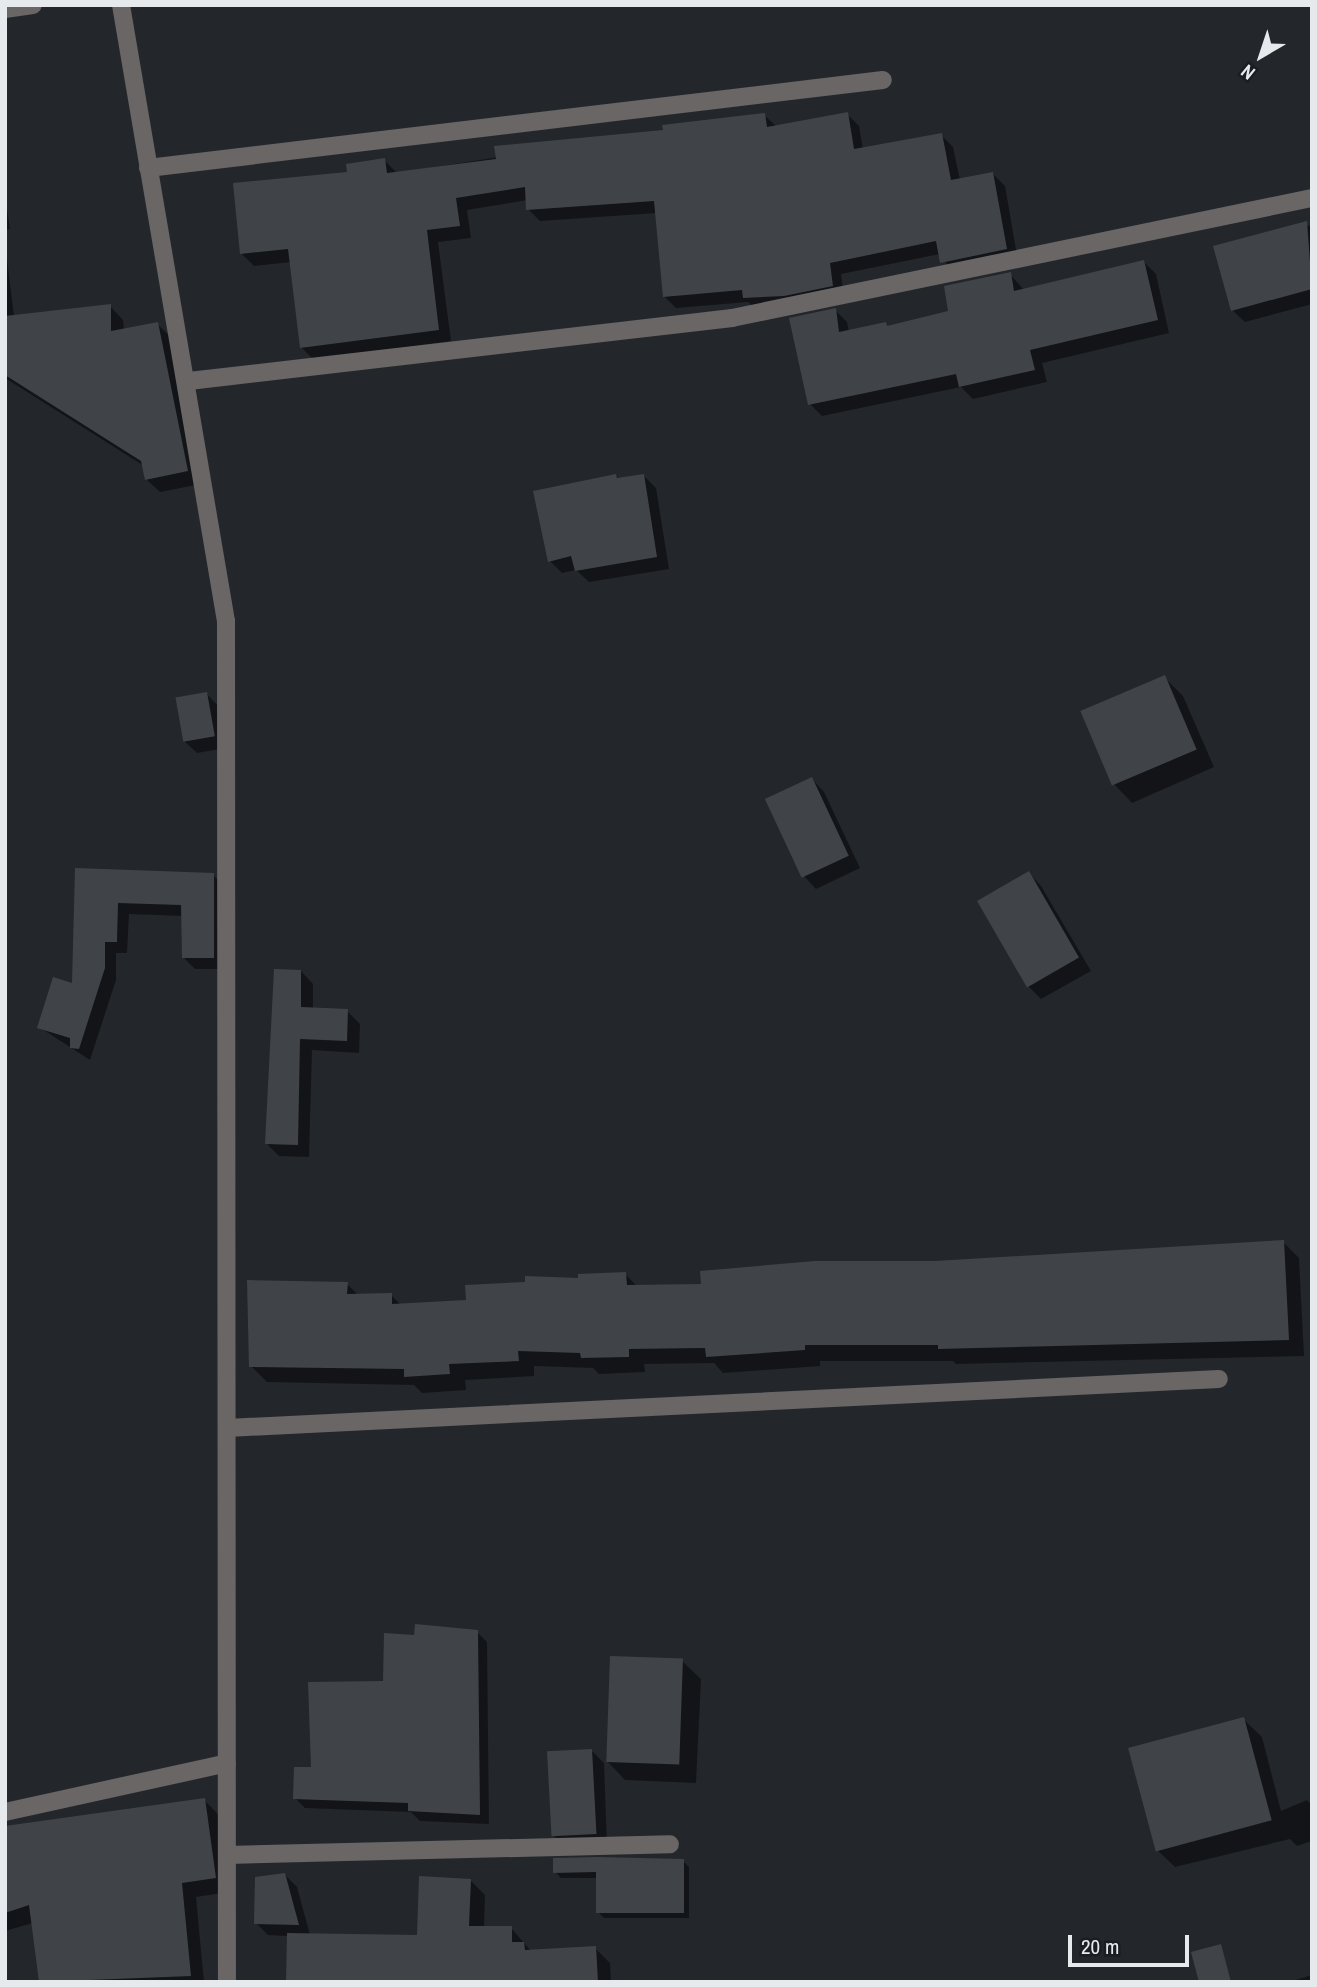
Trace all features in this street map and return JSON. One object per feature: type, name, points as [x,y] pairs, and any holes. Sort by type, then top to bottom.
[{"type":"street","points":[[5,9],[33,5]]},
{"type":"street","points":[[121,5],[148,168],[189,381],[226,621],[227,1982]]},
{"type":"street","points":[[148,168],[883,80]]},
{"type":"street","points":[[189,381],[732,318],[1312,198]]},
{"type":"street","points":[[227,1429],[1219,1379]]},
{"type":"street","points":[[5,1812],[227,1763]]},
{"type":"street","points":[[227,1855],[670,1844]]},
{"type":"building","points":[[848,112],[854,149],[942,133],[951,180],[993,172],[1007,249],[940,263],[936,241],[830,263],[833,286],[784,296],[743,298],[742,290],[663,297],[654,201],[526,210],[525,187],[456,198],[460,226],[427,230],[439,330],[300,348],[288,249],[240,254],[233,183],[347,172],[346,164],[385,158],[387,173],[496,159],[494,146],[663,130],[662,125],[765,113],[767,127]]},
{"type":"building","points":[[1307,221],[1312,289],[1231,311],[1213,246]]},
{"type":"building","points":[[1144,260],[1158,320],[1030,350],[1035,370],[959,387],[956,374],[808,405],[789,318],[836,308],[839,332],[886,322],[887,326],[948,311],[944,286],[1011,272],[1014,291]]},
{"type":"building","points":[[111,304],[111,331],[158,322],[188,471],[145,480],[141,461],[5,375],[5,316]]},
{"type":"building","points":[[616,474],[617,478],[644,474],[657,557],[575,571],[571,556],[548,562],[533,491]]},
{"type":"building","points":[[1165,675],[1197,750],[1112,786],[1080,711]]},
{"type":"building","points":[[207,692],[215,736],[183,742],[175,698]]},
{"type":"building","points":[[812,777],[849,856],[802,878],[765,799]]},
{"type":"building","points":[[75,868],[214,873],[214,958],[182,958],[181,905],[118,903],[117,942],[105,942],[105,968],[79,1049],[70,1048],[70,1038],[37,1028],[53,977],[72,983]]},
{"type":"building","points":[[1029,871],[1079,958],[1027,988],[977,901]]},
{"type":"building","points":[[274,969],[301,970],[301,1007],[348,1009],[347,1041],[300,1039],[298,1145],[265,1144]]},
{"type":"building","points":[[1284,1240],[1289,1340],[938,1349],[938,1345],[805,1345],[805,1350],[706,1357],[705,1348],[629,1349],[629,1357],[581,1358],[580,1353],[518,1351],[519,1361],[449,1364],[450,1374],[404,1377],[404,1369],[249,1367],[247,1280],[348,1282],[347,1294],[392,1293],[392,1304],[466,1300],[465,1285],[525,1282],[525,1276],[578,1278],[578,1274],[626,1272],[627,1285],[701,1284],[700,1271],[815,1261],[935,1261]]},
{"type":"building","points":[[415,1624],[478,1630],[480,1815],[408,1811],[408,1803],[293,1799],[294,1767],[311,1767],[308,1682],[383,1681],[384,1633],[414,1635]]},
{"type":"building","points":[[610,1656],[683,1659],[679,1764],[606,1762]]},
{"type":"building","points":[[1244,1717],[1272,1820],[1156,1851],[1128,1748]]},
{"type":"building","points":[[592,1749],[596,1834],[552,1836],[547,1751]]},
{"type":"building","points":[[205,1798],[216,1878],[182,1883],[191,1976],[39,1982],[29,1905],[5,1913],[5,1826]]},
{"type":"building","points":[[553,1858],[684,1859],[684,1913],[596,1913],[596,1872],[553,1873]]},
{"type":"building","points":[[285,1873],[299,1925],[254,1924],[255,1877]]},
{"type":"building","points":[[419,1876],[471,1879],[469,1926],[512,1926],[512,1942],[524,1942],[525,1950],[596,1946],[598,1982],[286,1982],[287,1933],[417,1935]]},
{"type":"building","points":[[1221,1944],[1231,1982],[1199,1982],[1191,1952]]}]
